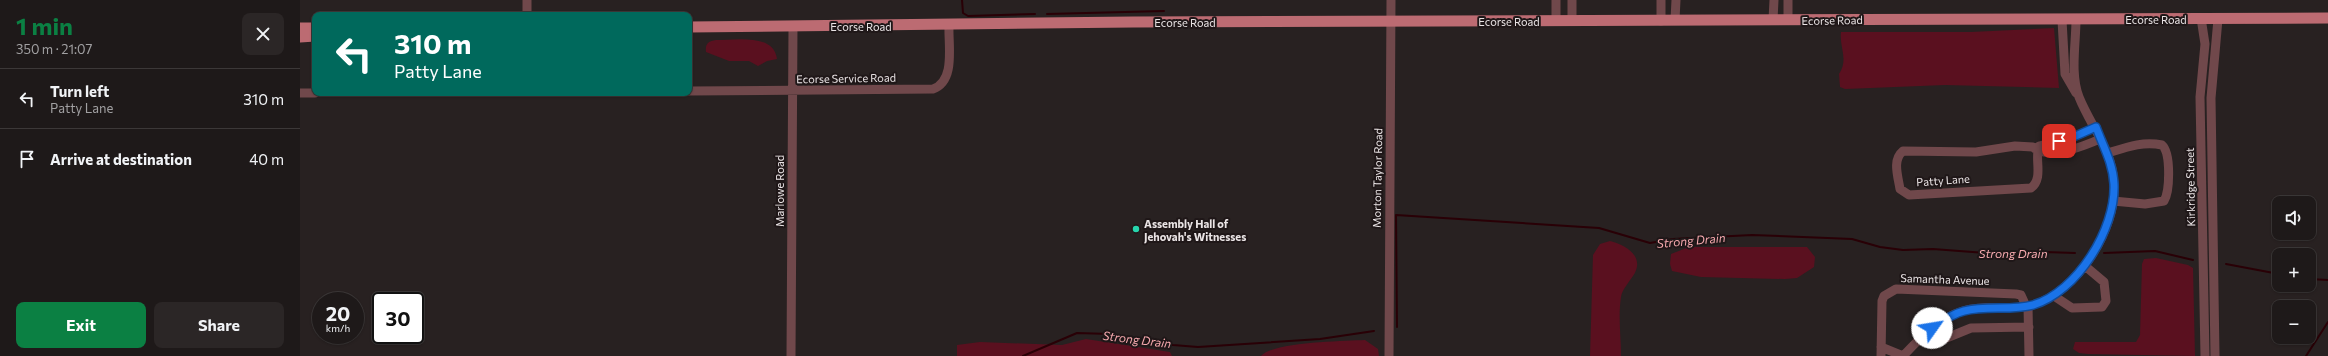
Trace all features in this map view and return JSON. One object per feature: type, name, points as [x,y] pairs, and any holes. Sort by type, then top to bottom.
[{"type":"main road","name":"Ecorse Road","points":[[692,27],[1391,21],[2328,18]]},
{"type":"main road","points":[[300,28],[312,28]]},
{"type":"main road","points":[[300,37],[312,36]]},
{"type":"street","points":[[527,0],[527,12]]},
{"type":"street","name":"Morton Taylor Road","points":[[1389,356],[1388,234],[1391,0]]},
{"type":"street","points":[[1556,0],[1556,21]]},
{"type":"street","points":[[1572,0],[1572,21]]},
{"type":"street","points":[[1661,0],[1661,21]]},
{"type":"street","points":[[1675,20],[1676,0]]},
{"type":"street","points":[[1773,20],[1774,0]]},
{"type":"street","points":[[1788,0],[1788,20]]},
{"type":"street","name":"Kirkridge Street","points":[[2201,18],[2205,44],[2200,97],[2205,356]]},
{"type":"street","points":[[2076,19],[2075,74],[2079,97]]},
{"type":"street","name":"Kirkridge Street","points":[[2215,356],[2210,98],[2218,19]]},
{"type":"street","points":[[1903,356],[1932,328],[1963,311],[2027,306],[2054,296],[2075,278],[2084,266],[2106,225],[2113,201],[2114,184],[2108,153],[2100,139],[2096,127],[2079,97],[2071,87],[2065,74],[2062,20]]},
{"type":"street","name":"Ecorse Service Road","points":[[692,91],[792,91],[936,88],[944,82],[948,73],[949,25]]},
{"type":"street","name":"Marlowe Road","points":[[791,356],[793,26]]},
{"type":"street","points":[[300,93],[312,93]]},
{"type":"street","points":[[2037,151],[2041,144],[2071,138],[2096,127]]},
{"type":"street","name":"Patty Lane","points":[[2037,151],[2037,180],[2034,186],[2027,189],[1972,190],[1952,193],[1909,195],[1900,189],[1896,166],[1898,155],[1903,151],[1976,152],[2015,146],[2033,147],[2042,153],[2075,149],[2100,139]]},
{"type":"street","points":[[2108,153],[2137,144],[2151,143],[2162,145],[2168,153],[2167,192],[2164,201],[2145,204],[2113,201]]},
{"type":"street","points":[[2054,296],[2072,308],[2102,307],[2106,302],[2105,286],[2100,278],[2084,266]]},
{"type":"street","name":"Samantha Avenue","points":[[1903,356],[1881,352],[1882,301],[1884,296],[1896,289],[2016,294],[2021,295],[2027,306]]},
{"type":"street","points":[[2027,306],[2029,356]]},
{"type":"street","points":[[1932,328],[1939,339],[1944,339],[1971,328],[2029,327]]},
{"type":"shaded area","points":[[2054,28],[2059,88],[1945,85],[1845,89],[1840,87],[1839,74],[1842,69],[1844,58],[1841,43],[1841,32],[1971,32]]},
{"type":"shaded area","points":[[743,39],[761,42],[769,45],[774,51],[777,59],[767,61],[758,66],[749,61],[729,61],[706,52],[708,43],[716,40]]},
{"type":"shaded area","points":[[1610,241],[1622,245],[1628,249],[1636,258],[1637,263],[1633,276],[1624,289],[1621,297],[1621,356],[1590,356],[1593,255],[1600,244]]},
{"type":"shaded area","points":[[1689,247],[1807,247],[1815,257],[1814,267],[1797,278],[1785,279],[1701,277],[1672,271],[1670,264],[1671,254]]},
{"type":"shaded area","points":[[2156,258],[2188,265],[2193,268],[2195,356],[2088,354],[2079,353],[2073,349],[2075,342],[2136,342],[2140,335],[2142,264],[2144,259]]},
{"type":"shaded area","points":[[1086,339],[1170,352],[1172,356],[957,356],[957,345],[980,342],[1062,345]]},
{"type":"shaded area","points":[[1365,340],[1378,349],[1379,356],[1261,356],[1268,351],[1294,345]]},
{"type":"waterway","points":[[962,0],[963,13],[968,16],[1035,14]]},
{"type":"waterway","points":[[1047,14],[1164,11]]},
{"type":"waterway","name":"Strong Drain","points":[[1397,327],[1396,215],[1599,228],[1650,243],[1673,239],[1752,235],[1852,239],[1880,247],[1903,250],[1933,249],[2012,255],[2045,252],[2075,253]]},
{"type":"waterway","name":"Strong Drain","points":[[2104,253],[2155,251],[2193,260]]},
{"type":"waterway","name":"Strong Drain","points":[[2226,264],[2272,273]]},
{"type":"waterway","name":"Strong Drain","points":[[2316,279],[2328,280]]},
{"type":"waterway","points":[[2306,356],[2328,322]]},
{"type":"waterway","name":"Strong Drain","points":[[1023,356],[1077,333],[1110,334],[1173,345],[1198,347],[1320,339],[1374,331]]},
{"type":"place","name":"Assembly Hall of Jehovah's Witnesses","points":[[1136,229]]},
{"type":"route","points":[[1932,328],[1963,311],[1983,308],[2018,307],[2045,301],[2064,288],[2082,271],[2100,238],[2111,210],[2114,195],[2113,170],[2108,153],[2100,139],[2096,127],[2071,138],[2059,141]]}]
